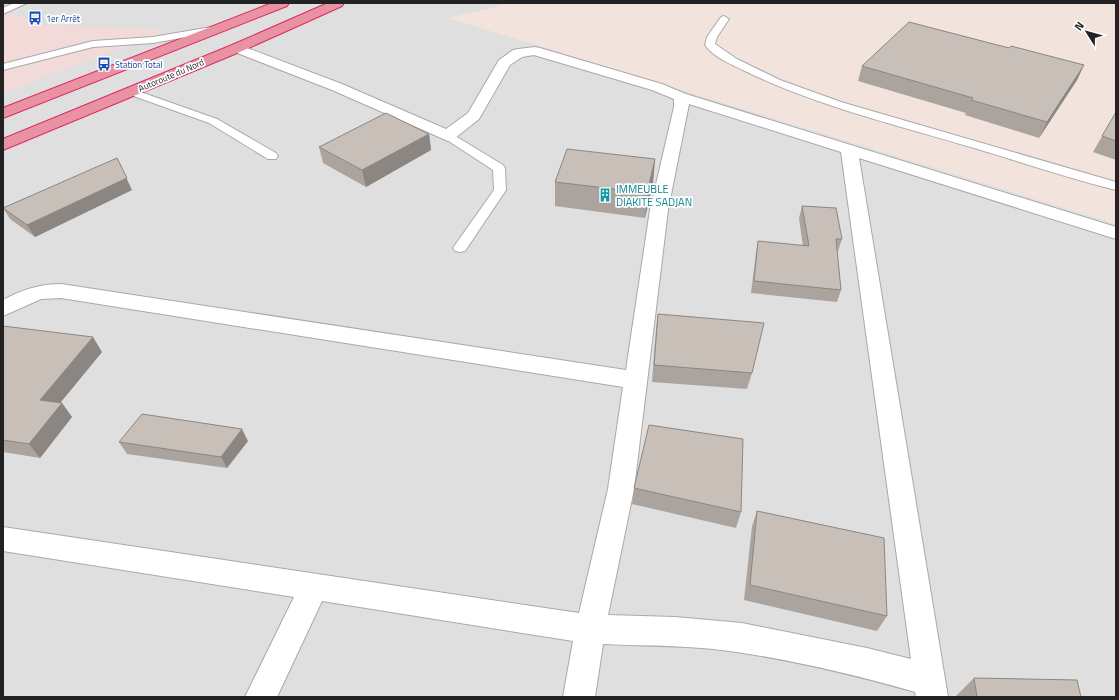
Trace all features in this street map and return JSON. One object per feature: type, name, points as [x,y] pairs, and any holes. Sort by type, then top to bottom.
[{"type":"highway","points":[[3,114],[283,3]]},
{"type":"highway","name":"Autoroute du Nord","points":[[3,145],[237,48],[338,3]]},
{"type":"street","points":[[237,48],[337,87],[448,136],[474,116],[504,63],[518,53],[536,51],[657,87],[681,97],[1116,233]]},
{"type":"street","points":[[579,697],[590,629],[621,489],[659,210],[682,106],[681,97]]},
{"type":"street","points":[[849,150],[931,688]]},
{"type":"street","points":[[3,309],[34,294],[46,291],[61,291],[635,380]]},
{"type":"street","points":[[3,539],[590,629],[675,632],[742,638],[867,663],[931,688]]},
{"type":"street","points":[[261,697],[314,587]]},
{"type":"lane","points":[[3,11],[22,3]]},
{"type":"lane","points":[[724,19],[712,38],[710,45],[716,52],[776,82],[837,104],[1116,186]]},
{"type":"lane","points":[[3,67],[93,44],[153,40],[218,29]]},
{"type":"lane","points":[[132,92],[213,121],[272,156]]},
{"type":"lane","points":[[448,136],[499,168],[500,190],[460,248]]},
{"type":"shaded area","points":[[3,3],[1116,3],[1116,697],[3,697]]},
{"type":"shaded area","points":[[504,3],[1116,3],[1116,224],[448,18],[496,7]]},
{"type":"shaded area","points":[[3,11],[45,25],[168,30],[3,93]]},
{"type":"building","points":[[909,22],[1009,48],[1011,46],[1084,65],[1047,122],[971,100],[973,98],[862,66]]},
{"type":"building","points":[[1116,112],[1116,141],[1102,136]]},
{"type":"building","points":[[386,113],[429,134],[362,170],[319,147]]},
{"type":"building","points":[[567,149],[655,159],[647,193],[555,182]]},
{"type":"building","points":[[117,158],[127,178],[27,225],[3,208]]},
{"type":"building","points":[[802,206],[836,208],[842,239],[836,239],[841,290],[754,281],[758,241],[809,246]]},
{"type":"building","points":[[658,314],[764,323],[752,373],[654,365]]},
{"type":"building","points":[[3,326],[93,337],[40,400],[62,403],[29,444],[3,440]]},
{"type":"building","points":[[142,414],[242,429],[221,457],[119,442]]},
{"type":"building","points":[[649,425],[743,439],[741,512],[634,488]]},
{"type":"building","points":[[757,511],[884,538],[887,616],[750,585]]},
{"type":"building","points":[[974,678],[1077,680],[1081,697],[977,697]]},
{"type":"place","name":"1er Arrêt","points":[[35,18]]},
{"type":"place","name":"Station Total","points":[[104,64]]},
{"type":"place","name":"IMMEUBLE DIAKITE SADJAN","points":[[605,195]]}]
